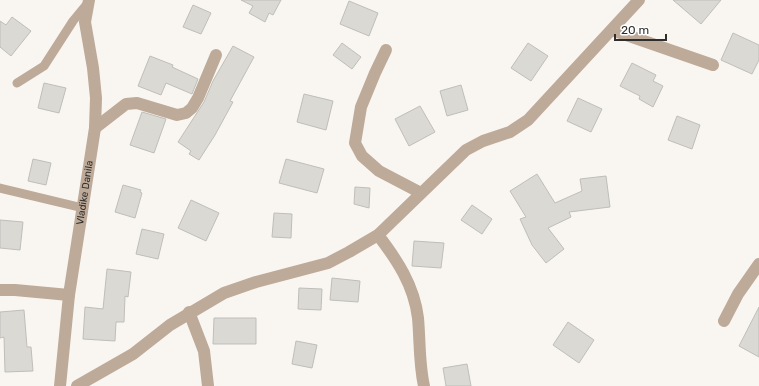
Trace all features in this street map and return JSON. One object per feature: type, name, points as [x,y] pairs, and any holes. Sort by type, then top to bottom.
[{"type":"street","points":[[77,386],[133,354],[170,324],[224,293],[256,282],[328,263],[378,235],[466,150],[483,141],[510,132],[528,120],[639,0]]},
{"type":"street","name":"Vladike Danila","points":[[60,386],[69,295],[95,128],[96,98],[93,68],[85,22],[87,1]]},
{"type":"street","points":[[612,30],[713,65]]},
{"type":"street","points":[[386,50],[374,73],[361,107],[355,143],[362,156],[378,171],[421,193]]},
{"type":"street","points":[[95,128],[126,104],[137,103],[177,115],[186,113],[192,108],[198,98],[216,55]]},
{"type":"street","points":[[378,235],[396,259],[407,280],[413,297],[418,316],[424,386]]},
{"type":"street","points":[[724,321],[738,294],[759,264]]},
{"type":"street","points":[[0,290],[69,295]]},
{"type":"street","points":[[189,312],[204,351],[208,386]]},
{"type":"lane","points":[[17,83],[44,66],[87,1]]},
{"type":"lane","points":[[0,188],[83,208]]},
{"type":"building","points":[[241,0],[281,0],[273,15],[269,13],[265,22],[249,13],[253,6]]},
{"type":"building","points":[[673,0],[721,0],[701,24]]},
{"type":"building","points":[[349,1],[378,13],[369,36],[340,24]]},
{"type":"building","points":[[193,5],[211,13],[201,34],[183,27]]},
{"type":"building","points":[[12,17],[31,31],[11,56],[0,47],[0,21],[6,25]]},
{"type":"building","points":[[733,33],[759,45],[759,60],[752,74],[721,60]]},
{"type":"building","points":[[342,43],[361,57],[352,69],[333,55]]},
{"type":"building","points":[[528,43],[548,56],[531,81],[511,68]]},
{"type":"building","points":[[233,46],[254,57],[230,101],[233,102],[199,160],[189,154],[191,151],[178,142],[204,102],[213,81]]},
{"type":"building","points":[[150,56],[173,65],[172,67],[198,79],[192,94],[166,83],[161,95],[138,86]]},
{"type":"building","points":[[632,63],[656,75],[653,81],[663,86],[653,107],[639,99],[640,96],[620,86]]},
{"type":"building","points":[[44,83],[66,88],[59,113],[38,108]]},
{"type":"building","points":[[461,85],[468,110],[447,116],[440,91]]},
{"type":"building","points":[[304,94],[333,101],[326,130],[297,122]]},
{"type":"building","points":[[578,98],[602,109],[591,132],[567,121]]},
{"type":"building","points":[[420,106],[435,132],[409,146],[395,119]]},
{"type":"building","points":[[142,112],[166,119],[154,153],[130,145]]},
{"type":"building","points":[[677,116],[700,125],[692,149],[668,140]]},
{"type":"building","points":[[33,159],[51,163],[46,185],[28,181]]},
{"type":"building","points":[[286,159],[324,169],[317,193],[279,183]]},
{"type":"building","points":[[537,174],[555,203],[582,191],[580,179],[606,176],[610,207],[569,212],[571,217],[548,228],[564,249],[546,263],[532,245],[520,219],[526,217],[510,191]]},
{"type":"building","points":[[123,185],[141,190],[140,192],[142,193],[135,218],[115,212]]},
{"type":"building","points":[[355,187],[370,188],[369,208],[354,204]]},
{"type":"building","points":[[191,200],[219,213],[206,241],[178,228]]},
{"type":"building","points":[[472,205],[492,219],[482,234],[461,220]]},
{"type":"building","points":[[274,213],[292,214],[291,238],[272,237]]},
{"type":"building","points":[[0,220],[23,222],[20,250],[0,248]]},
{"type":"building","points":[[142,229],[164,234],[158,259],[136,254]]},
{"type":"building","points":[[414,241],[444,243],[441,268],[412,266]]},
{"type":"building","points":[[107,269],[131,272],[128,297],[125,296],[124,322],[116,322],[115,341],[83,339],[85,307],[103,309]]},
{"type":"building","points":[[332,278],[360,281],[358,302],[330,300]]},
{"type":"building","points":[[299,288],[322,289],[321,310],[298,309]]},
{"type":"building","points":[[759,307],[759,357],[739,346]]},
{"type":"building","points":[[24,310],[27,347],[31,347],[33,371],[5,372],[4,337],[0,338],[0,312]]},
{"type":"building","points":[[214,318],[256,318],[256,344],[213,344]]},
{"type":"building","points":[[568,322],[594,340],[579,363],[553,345]]},
{"type":"building","points":[[296,341],[317,345],[312,368],[292,364]]},
{"type":"building","points":[[467,364],[471,386],[446,386],[443,368]]}]
